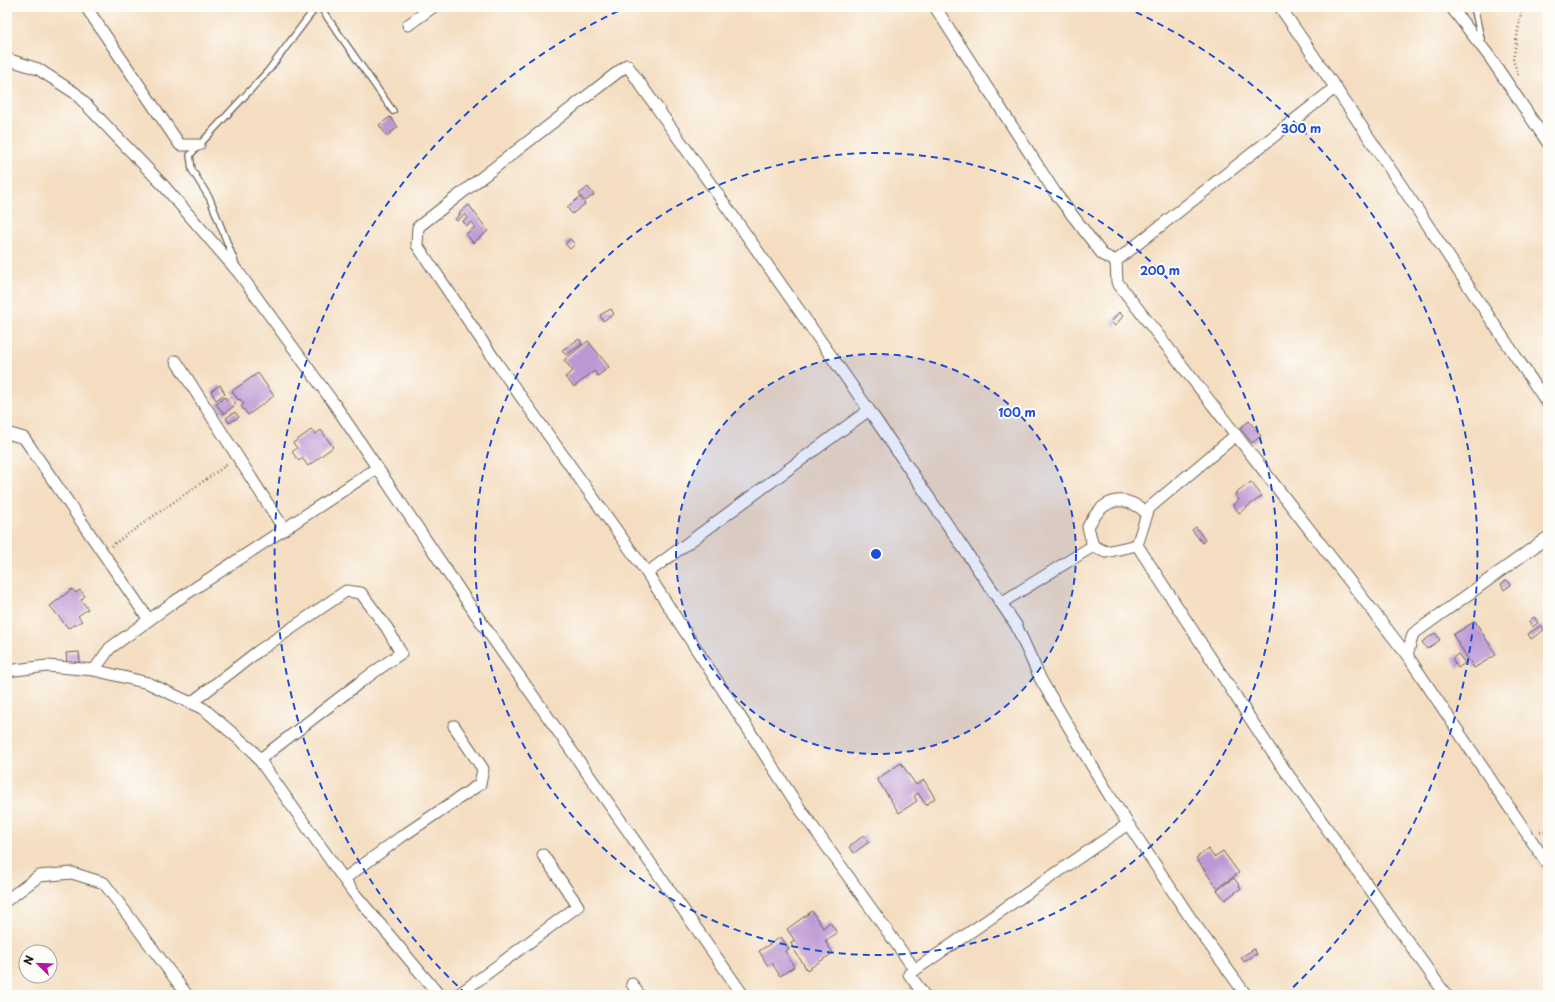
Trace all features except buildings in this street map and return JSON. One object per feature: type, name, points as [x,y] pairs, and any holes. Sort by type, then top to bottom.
[{"type":"street","points":[[86,7],[180,144],[199,145]]},
{"type":"street","points":[[408,25],[433,7]]},
{"type":"street","points":[[935,7],[1056,194],[1103,255],[1116,261]]},
{"type":"street","points":[[1280,7],[1336,87],[1434,236],[1548,404]]},
{"type":"street","points":[[1451,7],[1484,49],[1548,143]]},
{"type":"street","points":[[7,59],[38,68],[75,93],[159,180],[239,273],[335,405],[476,616],[743,995]]},
{"type":"street","points":[[915,970],[798,806],[647,572],[499,366],[417,245],[418,227],[627,65],[869,410],[1002,603],[1016,626],[1041,680],[1111,798],[1191,919],[1246,995]]},
{"type":"street","points":[[1116,261],[1336,87]]},
{"type":"street","points":[[1116,261],[1117,282],[1407,655],[1548,865]]},
{"type":"street","points":[[176,361],[284,529]]},
{"type":"street","points":[[647,572],[869,410]]},
{"type":"street","points":[[7,433],[24,438],[149,620]]},
{"type":"street","points":[[1236,436],[1149,508],[1138,545],[1272,752],[1446,995]]},
{"type":"street","points":[[94,670],[110,648],[149,620],[377,468]]},
{"type":"street","points":[[1093,546],[1088,527],[1095,513],[1106,504],[1123,500],[1137,505],[1147,513]]},
{"type":"street","points":[[1407,655],[1413,634],[1548,538]]},
{"type":"street","points":[[1093,546],[1106,552],[1138,545]]},
{"type":"street","points":[[1002,603],[1093,546]]},
{"type":"street","points":[[191,703],[257,652],[346,591],[361,593],[387,628],[402,653],[359,683],[259,760]]},
{"type":"street","points":[[7,671],[47,666],[94,670],[148,683],[204,709],[253,751],[344,879],[439,995]]},
{"type":"street","points":[[344,879],[401,837],[480,784],[483,769],[454,726]]},
{"type":"street","points":[[924,995],[909,974],[1128,824]]},
{"type":"street","points":[[458,995],[578,906],[543,855]]},
{"type":"street","points":[[7,900],[38,876],[72,873],[104,883],[186,995]]},
{"type":"street","points":[[632,984],[639,995]]},
{"type":"lane","points":[[239,273],[210,199],[192,170],[190,155],[268,71],[316,7]]},
{"type":"lane","points":[[320,7],[393,110]]},
{"type":"lane","points":[[1474,7],[1484,49]]},
{"type":"path","points":[[1520,82],[1513,60],[1522,7]]},
{"type":"path","points":[[103,552],[238,457]]}]
